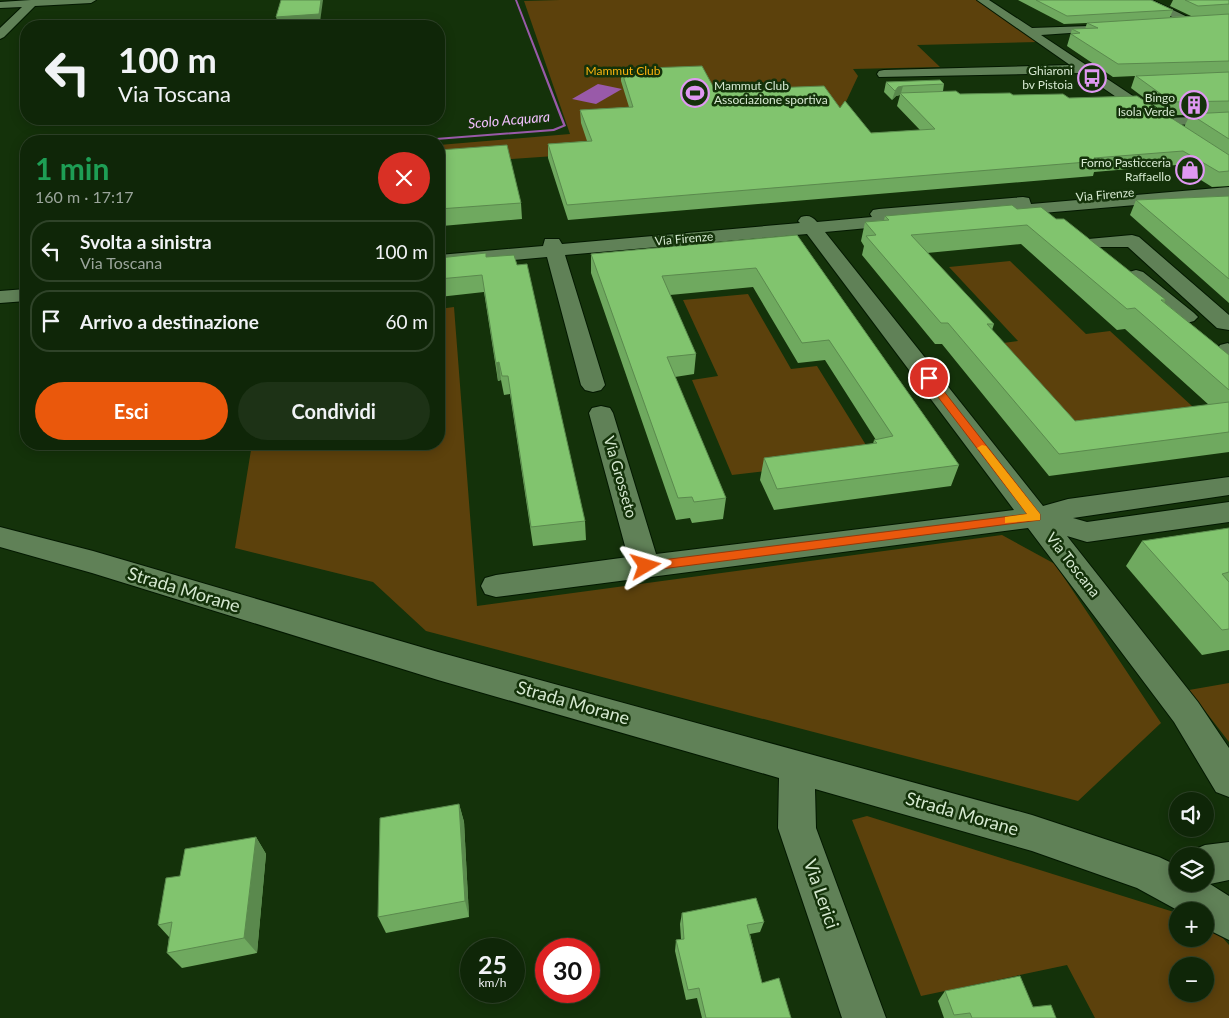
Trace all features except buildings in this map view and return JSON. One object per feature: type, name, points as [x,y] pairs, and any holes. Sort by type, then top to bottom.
[{"type":"street","points":[[0,5],[91,0]]},
{"type":"street","points":[[982,0],[1179,133]]},
{"type":"street","points":[[1144,1],[1198,22],[1165,24]]},
{"type":"street","points":[[2,32],[32,3]]},
{"type":"street","points":[[1029,32],[1126,26]]},
{"type":"street","points":[[884,74],[1084,69]]},
{"type":"street","points":[[934,73],[948,86]]},
{"type":"street","points":[[1104,83],[1124,82]]},
{"type":"street","points":[[1162,122],[1229,120]]},
{"type":"street","name":"Via Firenze","points":[[1046,204],[1229,184]]},
{"type":"street","name":"Via Firenze","points":[[445,260],[553,247],[810,224],[1046,204],[1229,192]]},
{"type":"street","name":"Via Firenze","points":[[1046,204],[1187,318]]},
{"type":"street","name":"Via Toscana","points":[[810,224],[1186,712],[1229,780]]},
{"type":"street","points":[[1082,233],[1132,242],[1225,323],[1229,324]]},
{"type":"street","points":[[553,247],[593,385]]},
{"type":"street","name":"Via Firenze","points":[[445,252],[553,247]]},
{"type":"street","points":[[0,297],[20,295]]},
{"type":"street","name":"Via Grosseto","points":[[601,413],[646,566]]},
{"type":"street","points":[[496,586],[1036,517],[1068,509],[1229,486]]},
{"type":"street","points":[[1036,517],[1087,532],[1229,512]]},
{"type":"street","name":"Strada Morane","points":[[0,537],[93,562],[438,666],[582,704],[1161,870],[1181,889],[1229,919]]},
{"type":"street","name":"Via Toscana","points":[[1186,712],[1229,750]]},
{"type":"street","name":"Via Lerici","points":[[797,767],[797,828],[864,1018]]},
{"type":"street","points":[[1214,863],[1229,861]]},
{"type":"green space","name":"Mammut Club","points":[[977,0],[1038,42],[917,45],[940,67],[853,69],[858,76],[844,106],[866,133],[1000,128],[445,164],[445,144],[570,134],[524,1]]},
{"type":"green space","points":[[1010,261],[1086,334],[1110,331],[1204,417],[1077,433],[996,344],[1018,341],[949,267]]},
{"type":"green space","points":[[748,294],[791,369],[817,366],[874,458],[732,475],[692,380],[718,376],[683,300]]},
{"type":"green space","points":[[454,307],[477,606],[1002,535],[1055,564],[1161,723],[1078,801],[426,631],[373,582],[235,548],[251,450],[445,450],[445,308]]},
{"type":"green space","points":[[1229,683],[1229,742],[1189,690]]},
{"type":"green space","points":[[867,816],[1169,910],[1169,947],[1214,947],[1214,933],[1223,938],[1229,945],[1229,1018],[1095,1018],[1067,965],[921,996],[852,820]]},
{"type":"shaded area","points":[[598,84],[622,89],[596,104],[572,99]]},
{"type":"waterway","name":"Scolo Acquara","points":[[445,138],[554,130],[565,125],[516,0]]},
{"type":"slow traffic","points":[[982,448],[1036,517],[1009,520]]},
{"type":"place","name":"Ghiaroni bv Pistoia","points":[[1092,78]]},
{"type":"place","name":"Mammut Club Associazione sportiva","points":[[695,93]]},
{"type":"place","name":"Bingo Isola Verde","points":[[1194,105]]},
{"type":"place","name":"Forno Pasticceria Raffaello","points":[[1190,170]]},
{"type":"route","points":[[646,566],[1036,517],[929,378]]}]
